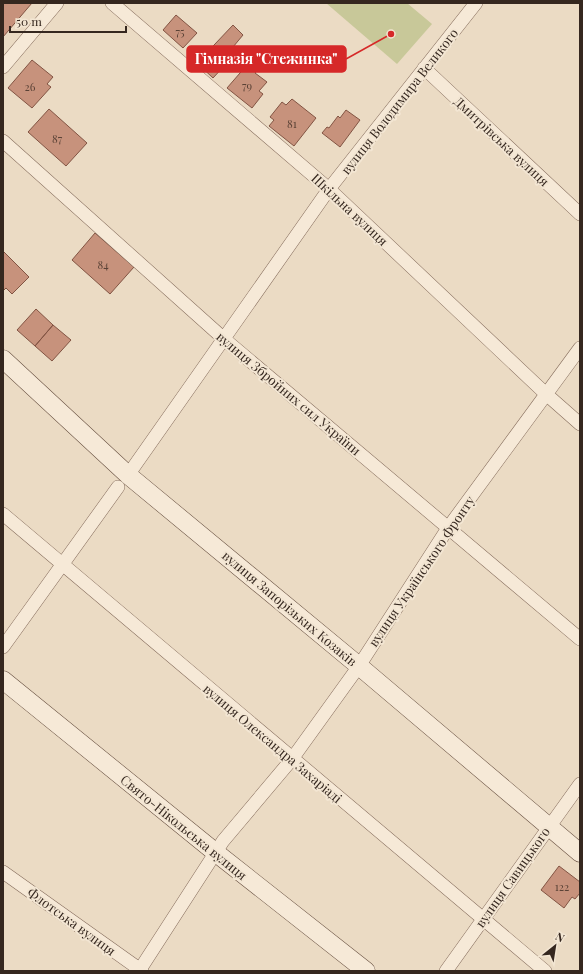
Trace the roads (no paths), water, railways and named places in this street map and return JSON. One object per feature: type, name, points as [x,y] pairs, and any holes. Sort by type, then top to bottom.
[{"type":"main road","name":"вулиця Запорізьких Козаків","points":[[3,359],[123,481],[359,666],[580,853]]},
{"type":"main road","name":"Свято-Нікольська вулиця","points":[[3,680],[215,852],[366,971]]},
{"type":"street","points":[[3,67],[57,3]]},
{"type":"street","name":"Шкільна вулиця","points":[[112,3],[330,189],[546,394],[580,424]]},
{"type":"street","name":"вулиця Володимира Великого","points":[[3,647],[123,481],[330,189],[476,3]]},
{"type":"street","name":"Дмитрівська вулиця","points":[[424,68],[580,214]]},
{"type":"street","name":"вулиця Збройних сил України","points":[[3,141],[224,338],[580,639]]},
{"type":"street","name":"вулиця Українського Фронту","points":[[140,971],[215,852],[292,759],[359,666],[448,528],[580,348]]},
{"type":"street","name":"вулиця Олександра Захаріаді","points":[[3,514],[545,971]]},
{"type":"street","name":"вулиця Савицького","points":[[446,971],[580,784]]},
{"type":"street","name":"Флотська вулиця","points":[[3,872],[140,971]]},
{"type":"place","name":"Гімназія \"Стежинка\"","points":[[391,34]]}]
